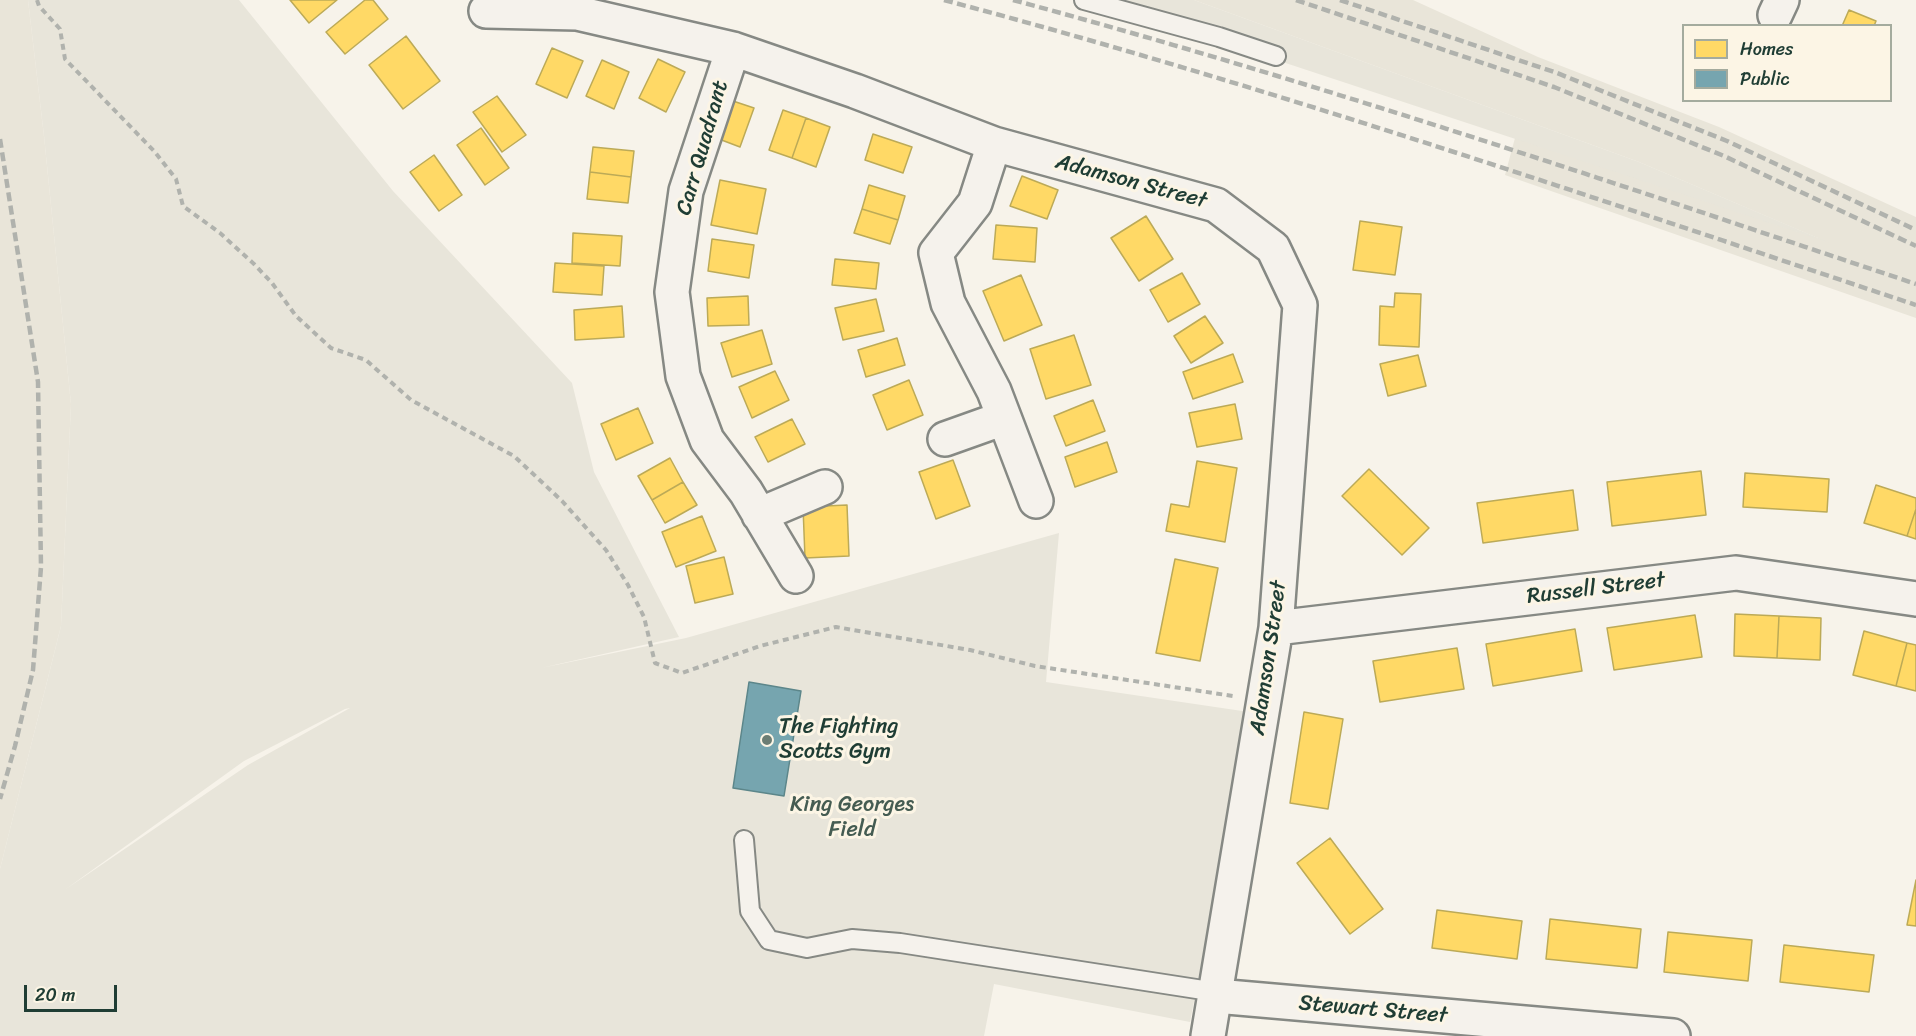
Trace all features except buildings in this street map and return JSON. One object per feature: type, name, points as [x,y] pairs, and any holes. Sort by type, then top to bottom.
[{"type":"street","name":"Adamson Street","points":[[486,11],[577,13],[733,49],[855,91],[994,144],[1216,205],[1273,248],[1300,305],[1276,628],[1208,1036]]},
{"type":"street","name":"Carr Quadrant","points":[[733,49],[686,191],[672,292],[683,376],[707,440],[746,492],[796,576]]},
{"type":"street","points":[[994,144],[975,203],[936,253],[948,303],[994,391],[1036,501]]},
{"type":"street","points":[[945,439],[1004,418]]},
{"type":"street","points":[[759,515],[825,487]]},
{"type":"street","name":"Russell Street","points":[[1276,628],[1736,573],[1916,599]]},
{"type":"street","name":"Stewart Street","points":[[1216,994],[1673,1036]]},
{"type":"lane","points":[[1084,0],[1219,37],[1276,56]]},
{"type":"lane","points":[[744,840],[750,912],[770,940],[807,948],[852,939],[900,943],[1216,994]]},
{"type":"path","points":[[37,0],[39,6],[60,29],[65,59],[154,151],[176,179],[183,206],[220,233],[254,264],[272,283],[296,316],[331,348],[366,360],[411,400],[514,456],[562,501],[606,550],[628,585],[644,617],[655,663],[682,673],[760,646],[836,627],[970,650],[1035,666],[1264,700]]},
{"type":"shaded area","points":[[0,0],[28,0],[71,404],[61,626],[0,869]]},
{"type":"shaded area","points":[[1194,0],[1413,0],[1538,57],[1719,127],[1916,217],[1916,318],[1505,175],[1515,138],[1820,239],[1639,162]]},
{"type":"green space","name":"King Georges Field","points":[[28,0],[239,0],[393,191],[572,383],[594,472],[679,637],[541,668],[686,638],[1059,533],[1046,682],[1249,712],[1190,1022],[994,984],[984,1036],[0,1036],[0,869],[61,626],[71,404]],"holes":[[[350,708],[248,765],[66,889],[244,761]]]},
{"type":"green space","points":[[1075,0],[1194,0],[1639,162],[1830,243],[1216,40]]},
{"type":"railway","points":[[944,0],[1189,69],[1311,107],[1553,184],[1916,305]]},
{"type":"railway","points":[[1013,0],[1354,100],[1916,284]]},
{"type":"railway","points":[[1296,0],[1554,87],[1724,156],[1916,246]]},
{"type":"railway","points":[[1340,0],[1557,73],[1727,141],[1916,230]]},
{"type":"railway","points":[[0,139],[38,382],[41,567],[33,670],[0,799]]},
{"type":"place","name":"The Fighting Scotts Gym","points":[[767,740]]}]
